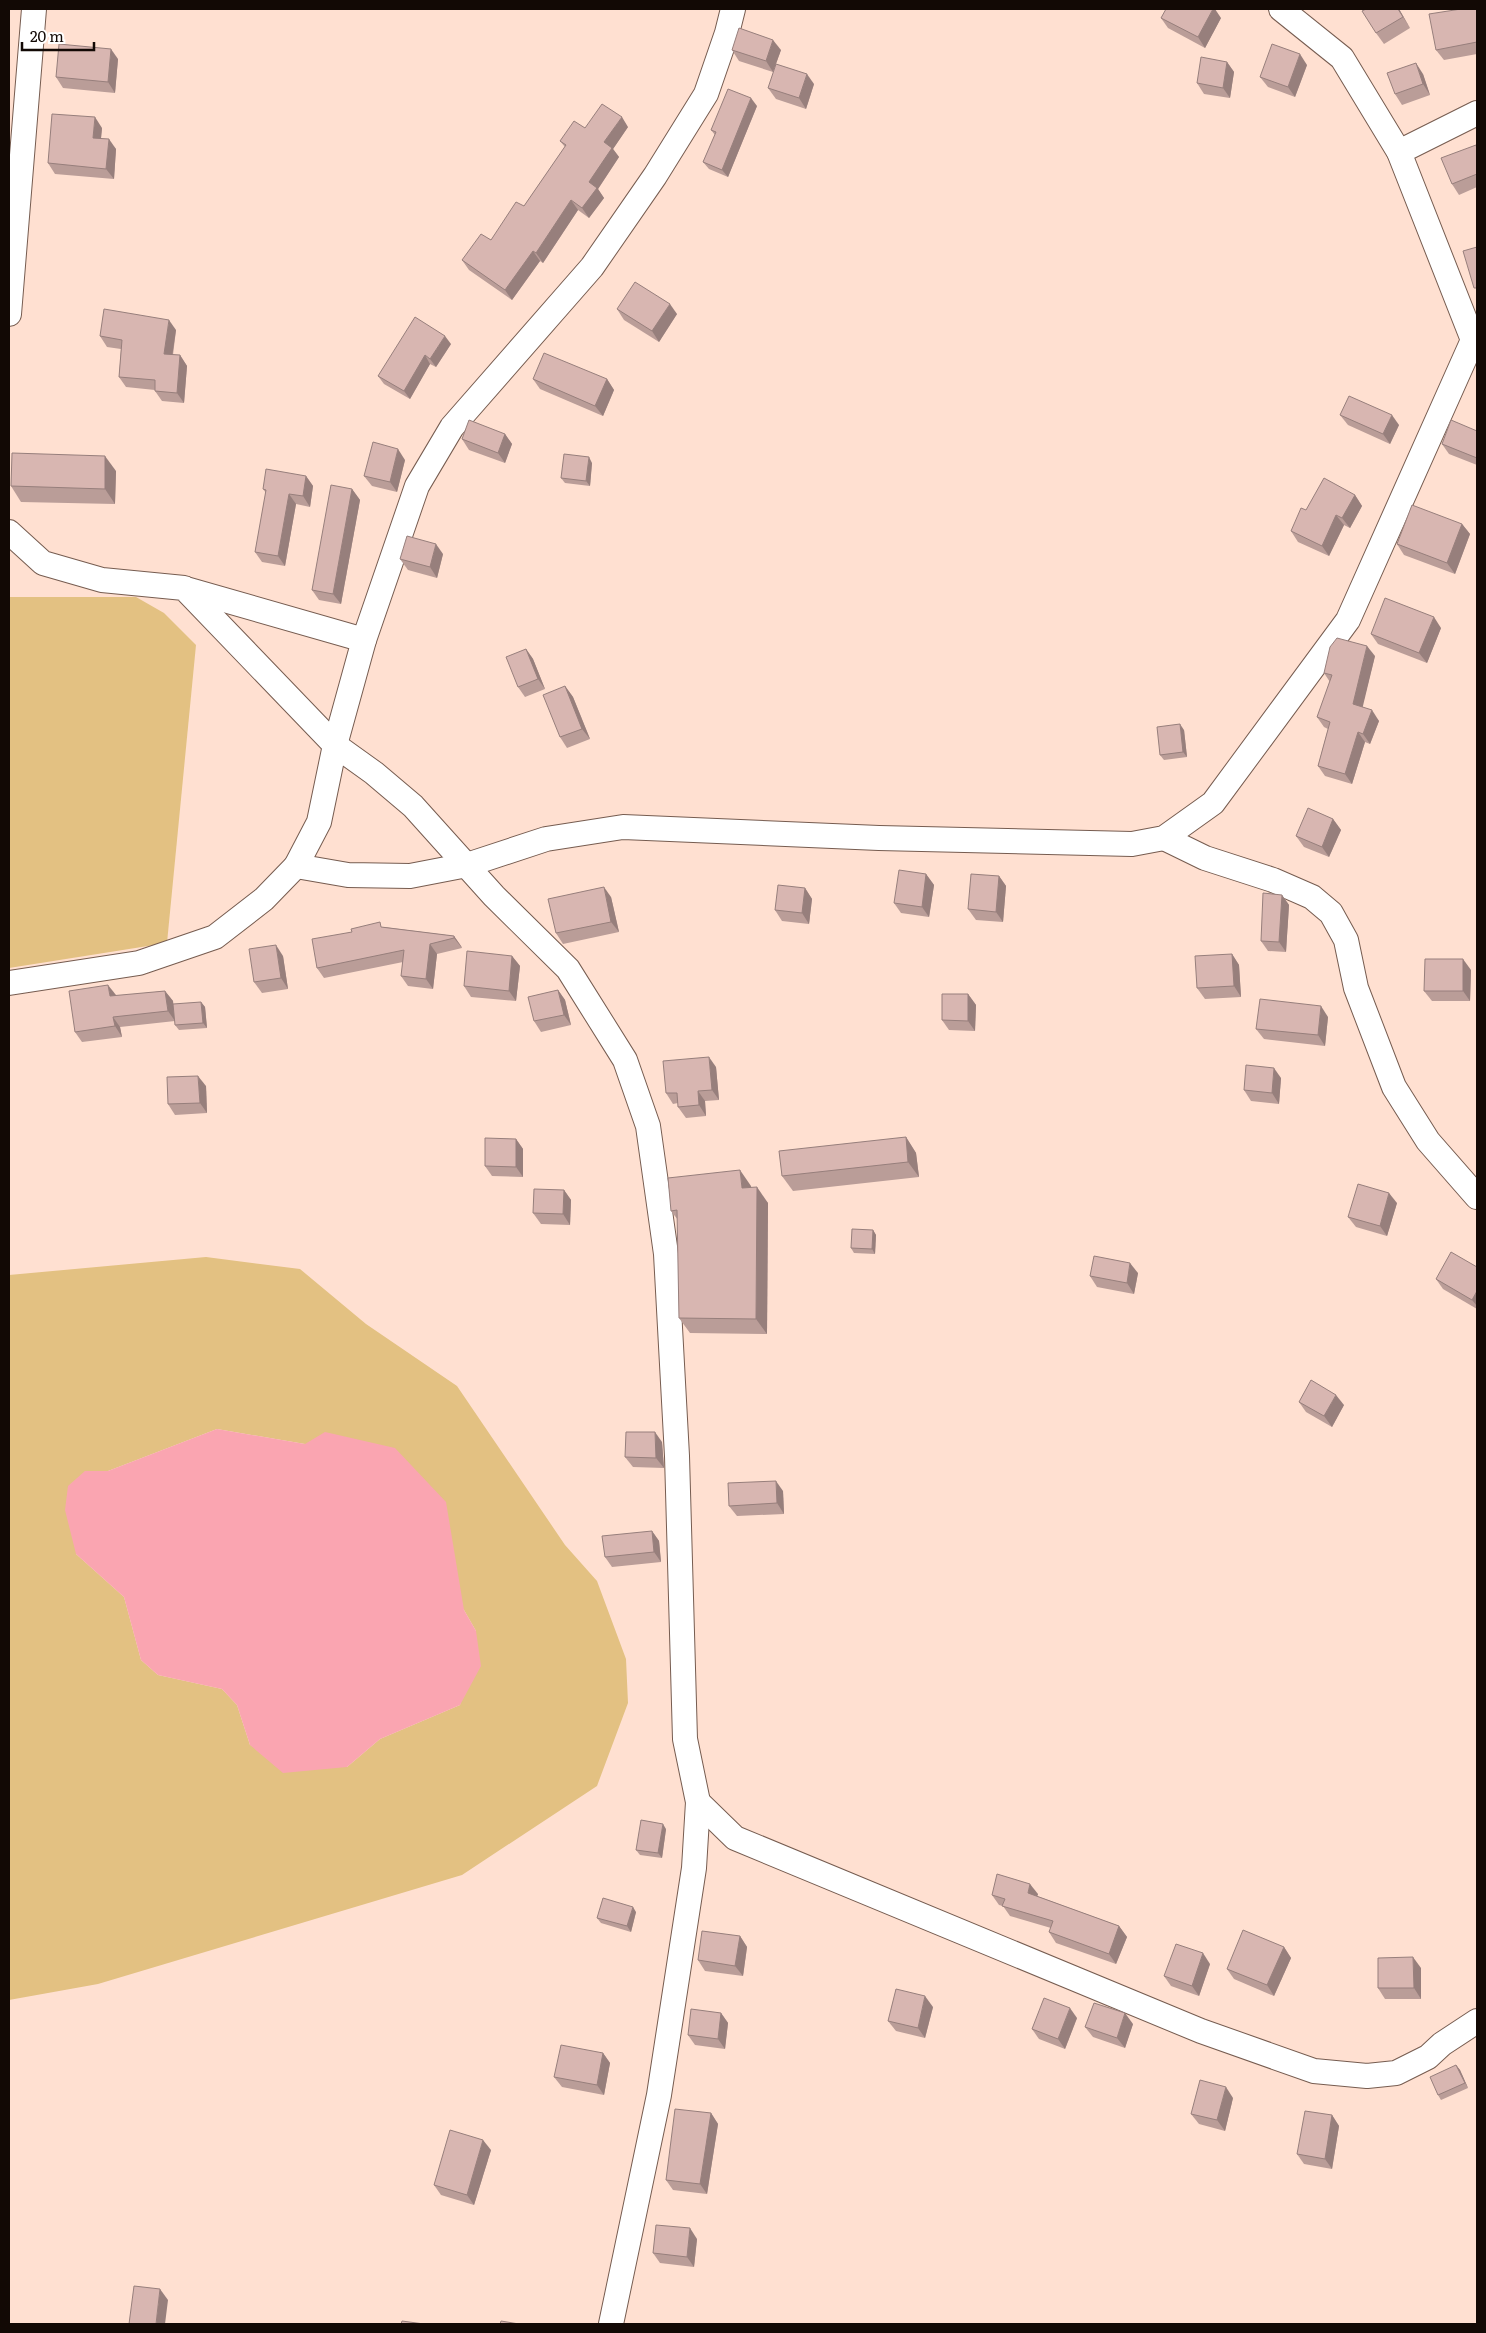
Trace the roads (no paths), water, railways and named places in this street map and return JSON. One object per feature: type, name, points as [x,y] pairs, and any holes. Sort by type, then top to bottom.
[{"type":"street","points":[[9,314],[34,9]]},
{"type":"street","points":[[9,983],[139,963],[215,937],[264,899],[296,866],[318,822],[335,745],[364,640],[417,486],[452,427],[592,267],[655,176],[706,94],[727,33],[733,9]]},
{"type":"street","points":[[296,866],[348,875],[410,876],[468,865],[546,839],[623,827],[879,838],[1132,844],[1164,838],[1213,803],[1348,620],[1475,340],[1399,152],[1342,58],[1281,9]]},
{"type":"street","points":[[1399,152],[1477,113]]},
{"type":"street","points":[[9,532],[43,563],[102,580],[184,588],[364,640]]},
{"type":"street","points":[[184,588],[335,745],[374,773],[412,806],[468,865],[494,896],[568,969],[625,1060],[648,1126],[666,1254],[678,1456],[685,1739],[698,1802],[694,1868],[659,2095],[611,2324]]},
{"type":"street","points":[[1164,838],[1205,858],[1273,880],[1312,897],[1331,913],[1346,940],[1356,988],[1394,1087],[1428,1141],[1477,1197]]},
{"type":"street","points":[[698,1802],[734,1838],[1201,2031],[1314,2070],[1367,2076],[1396,2072],[1428,2056],[1442,2044],[1477,2021]]}]
